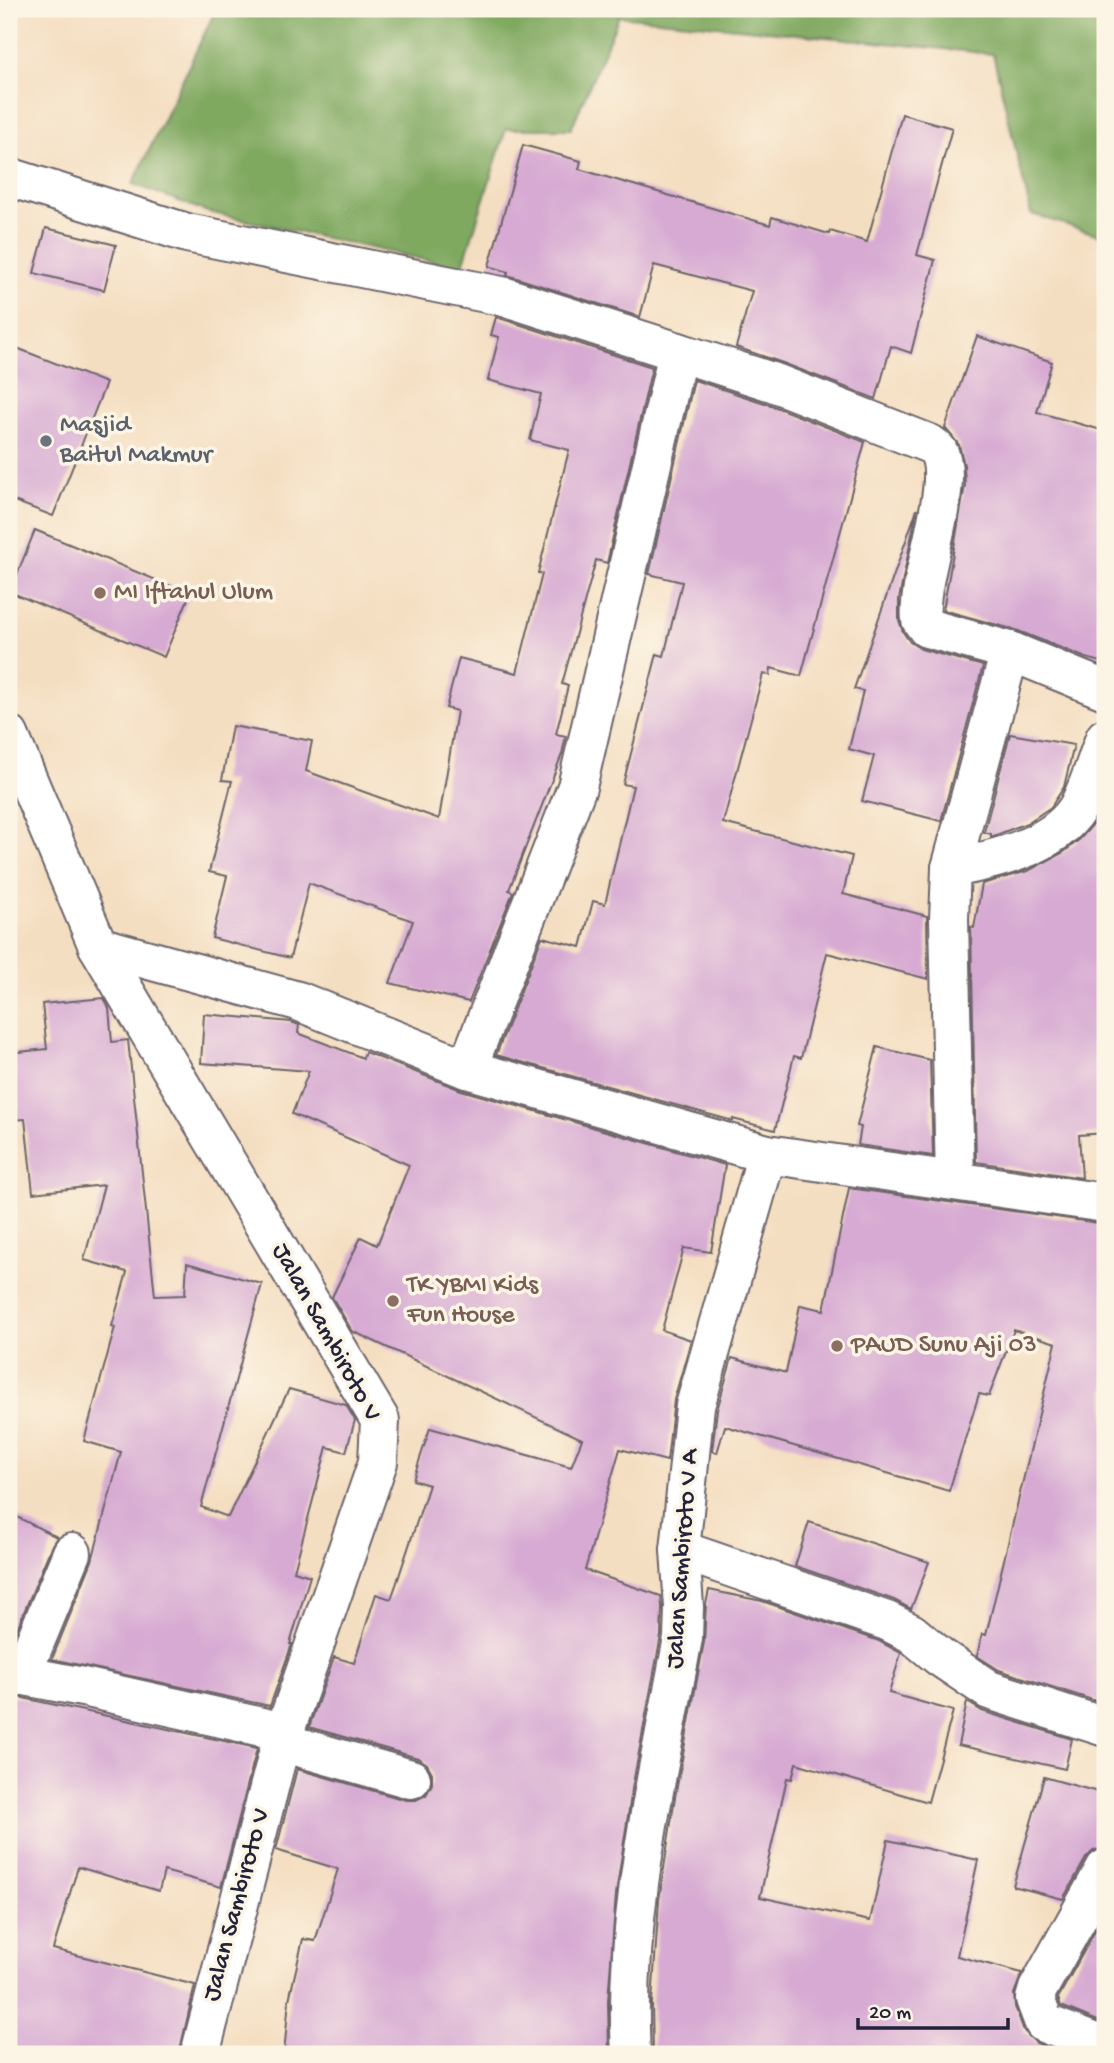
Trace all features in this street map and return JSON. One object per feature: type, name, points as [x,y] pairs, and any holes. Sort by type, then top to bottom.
[{"type":"street","points":[[9,177],[187,233],[506,297],[775,383],[930,444],[938,452],[943,483],[920,600],[920,621],[927,628],[1010,651],[1105,690]]},
{"type":"street","points":[[467,1069],[577,787],[678,352]]},
{"type":"street","points":[[955,1181],[949,919],[951,868],[1010,651]]},
{"type":"street","name":"Jalan Sambiroto V","points":[[9,735],[97,946],[380,1420],[378,1462],[282,1737],[200,2054]]},
{"type":"street","points":[[951,868],[993,861],[1026,848],[1062,826],[1077,809],[1105,738]]},
{"type":"street","points":[[97,946],[298,1001],[467,1069],[767,1154],[1105,1203]]},
{"type":"street","name":"Jalan Sambiroto V A","points":[[631,2054],[629,2020],[636,1892],[683,1637],[680,1550],[695,1406],[767,1154]]},
{"type":"street","points":[[680,1550],[887,1621],[911,1633],[940,1657],[989,1690],[1105,1727]]},
{"type":"street","points":[[72,1553],[15,1674],[83,1687],[282,1737],[411,1779]]},
{"type":"street","points":[[1105,1869],[1035,1999],[1044,2023],[1105,2047]]},
{"type":"green space","points":[[216,9],[1105,9],[1105,237],[1031,214],[993,54],[619,16],[571,129],[506,129],[462,268],[208,212],[133,184]]},
{"type":"building","points":[[902,114],[952,128],[917,255],[935,260],[911,353],[891,346],[876,399],[736,347],[752,291],[654,265],[640,317],[507,275],[508,272],[489,266],[523,145],[581,161],[579,169],[770,225],[772,217],[867,242]]},
{"type":"building","points":[[46,228],[116,245],[104,290],[34,273]]},
{"type":"building","points":[[496,317],[652,367],[607,563],[596,560],[562,684],[568,686],[556,734],[566,736],[562,754],[509,890],[513,892],[469,1002],[390,983],[413,921],[309,883],[290,958],[212,938],[227,876],[209,872],[232,781],[222,780],[232,726],[312,741],[306,771],[439,819],[457,711],[446,708],[459,658],[517,673],[542,574],[538,573],[569,450],[530,440],[541,394],[488,380],[499,337],[491,335]]},
{"type":"building","points":[[977,336],[1052,362],[1037,412],[1105,431],[1105,663],[1016,630],[943,610],[965,485],[959,445],[945,428]]},
{"type":"building","name":"Masjid Baitul Makmur","points":[[9,345],[106,383],[53,516],[9,499]]},
{"type":"building","points":[[694,380],[768,404],[865,442],[801,676],[771,668],[770,675],[763,674],[723,823],[852,856],[843,894],[927,916],[928,979],[827,953],[801,1058],[794,1056],[775,1130],[733,1121],[496,1055],[542,937],[581,947],[593,901],[605,904],[633,786],[623,784],[657,654],[664,656],[682,582],[649,574]]},
{"type":"building","points":[[917,509],[899,599],[899,620],[903,632],[910,642],[921,649],[983,666],[941,821],[862,801],[874,756],[849,749],[863,691],[854,689]]},
{"type":"building","name":"MI Iftahul Ulum","points":[[35,530],[190,594],[164,657],[10,592]]},
{"type":"building","points":[[1010,734],[1074,745],[1064,787],[1051,807],[1027,823],[991,837],[991,834],[984,832]]},
{"type":"building","points":[[1105,801],[1105,1133],[1079,1135],[1082,1178],[976,1162],[971,927],[974,928],[982,884],[1028,871],[1064,852],[1094,823]]},
{"type":"building","points":[[104,998],[109,1008],[112,1042],[128,1040],[155,1296],[185,1295],[187,1263],[262,1284],[201,1507],[228,1517],[289,1389],[346,1405],[355,1420],[346,1452],[327,1447],[294,1571],[310,1576],[292,1644],[270,1706],[52,1659],[92,1561],[121,1452],[84,1441],[127,1272],[84,1260],[104,1185],[33,1193],[25,1119],[9,1120],[9,1053],[47,1049],[42,1004]]},
{"type":"building","points":[[204,1014],[291,1022],[299,1025],[298,1033],[363,1058],[365,1052],[461,1090],[725,1165],[711,1252],[684,1248],[662,1330],[691,1340],[674,1400],[667,1461],[620,1449],[585,1570],[661,1596],[662,1607],[661,1636],[632,1789],[616,1894],[608,2001],[609,2054],[284,2054],[289,2000],[303,1939],[315,1941],[338,1869],[276,1850],[297,1769],[406,1800],[416,1800],[426,1795],[432,1784],[432,1773],[427,1764],[418,1758],[309,1727],[334,1657],[354,1663],[376,1594],[391,1599],[429,1485],[413,1480],[430,1428],[571,1467],[582,1439],[352,1331],[332,1297],[361,1237],[377,1245],[409,1165],[292,1114],[309,1071],[201,1063]]},
{"type":"building","points":[[877,1047],[930,1060],[933,1156],[858,1145],[861,1127],[857,1126]]},
{"type":"building","points":[[849,1188],[1105,1224],[1105,1704],[999,1670],[977,1656],[982,1634],[986,1635],[1056,1343],[1014,1330],[989,1396],[979,1394],[949,1491],[725,1426],[717,1453],[712,1451],[717,1410],[732,1358],[786,1373],[800,1305],[824,1310]]},
{"type":"building","points":[[9,1513],[57,1537],[9,1648]]},
{"type":"building","points":[[809,1522],[929,1562],[911,1609],[894,1600],[795,1566]]},
{"type":"building","points":[[709,1590],[762,1601],[879,1641],[901,1653],[889,1693],[953,1711],[928,1802],[796,1763],[792,1779],[787,1778],[760,1897],[870,1921],[888,1840],[978,1860],[957,1956],[1022,1973],[1014,1994],[1015,2007],[1024,2031],[1036,2043],[1064,2054],[653,2054],[652,2002],[659,1900],[704,1642]]},
{"type":"building","points":[[9,1695],[257,1748],[221,1887],[164,1871],[159,1891],[78,1867],[53,1949],[195,1985],[179,2054],[9,2054]]},
{"type":"building","points":[[967,1702],[982,1711],[1072,1739],[1065,1769],[958,1745]]},
{"type":"building","points":[[1044,1777],[1105,1794],[1105,1837],[1102,1848],[1093,1851],[1086,1858],[1063,1899],[1013,1886]]},
{"type":"building","points":[[1105,1913],[1105,2024],[1061,2006],[1058,1998]]},
{"type":"place","name":"Masjid Baitul Makmur","points":[[46,441]]},
{"type":"place","name":"MI Iftahul Ulum","points":[[100,593]]},
{"type":"place","name":"TK YBMI Kids Fun House","points":[[393,1301]]},
{"type":"place","name":"PAUD Sunu Aji 03","points":[[837,1346]]}]
